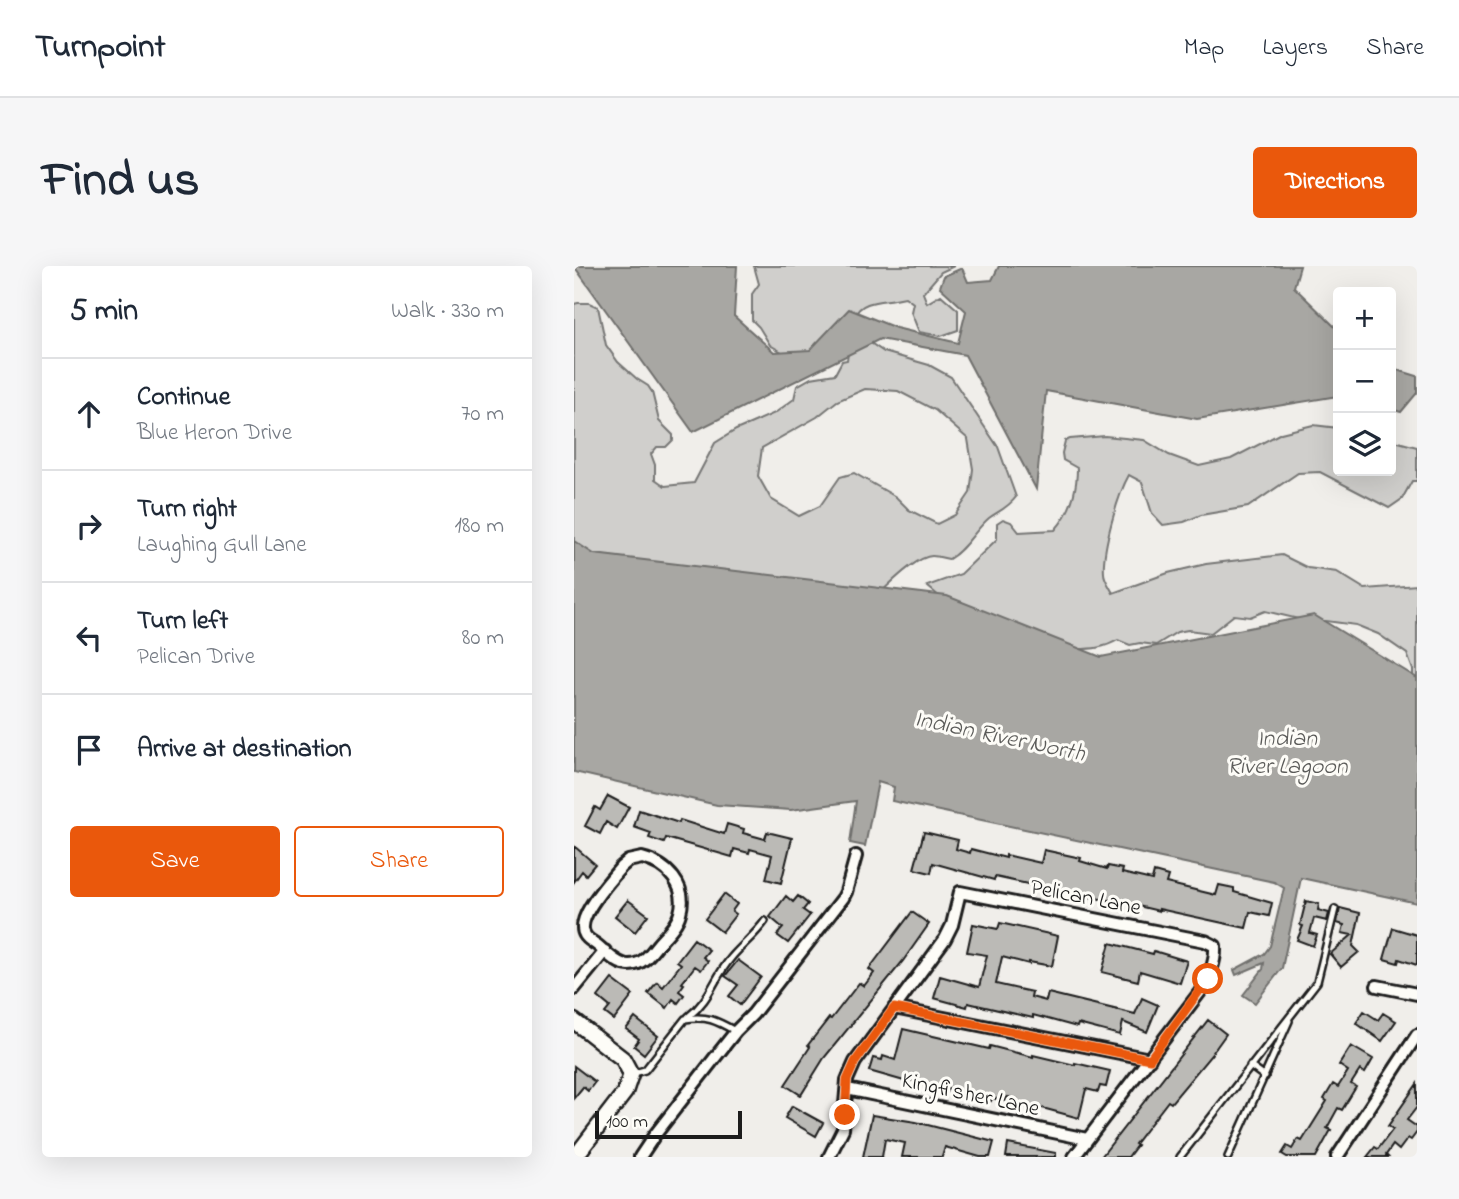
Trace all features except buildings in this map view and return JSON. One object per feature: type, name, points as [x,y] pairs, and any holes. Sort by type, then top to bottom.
[{"type":"street","points":[[640,1157],[842,898],[856,856]]},
{"type":"street","points":[[642,858],[656,861],[677,880],[682,893],[681,912],[676,922],[643,962],[628,965],[619,963],[605,951],[585,936],[582,928],[585,912],[628,861],[642,858]]},
{"type":"street","name":"Pelican Lane","points":[[894,1008],[953,925],[960,892],[1205,941],[1215,946],[1216,956],[1204,985],[1150,1059]]},
{"type":"street","points":[[574,989],[605,951]]},
{"type":"street","points":[[1377,986],[1417,994]]},
{"type":"street","points":[[829,1157],[843,1129],[847,1080],[855,1062],[894,1008],[1150,1059],[1074,1157]]},
{"type":"street","points":[[574,1021],[623,1059],[631,1074],[625,1092],[575,1157]]},
{"type":"street","points":[[1337,1157],[1417,1035]]},
{"type":"street","name":"Kingfisher Lane","points":[[847,1089],[1087,1139]]},
{"type":"lane","points":[[1180,1157],[1317,982],[1335,909]]},
{"type":"lane","points":[[631,1074],[645,1070],[685,1019],[702,1006],[731,958],[750,941],[765,921]]},
{"type":"lane","points":[[1228,1157],[1291,1015]]},
{"type":"lane","points":[[685,1019],[713,1019],[736,1031]]},
{"type":"lane","points":[[1250,1066],[1265,1077]]},
{"type":"shaded area","points":[[754,266],[954,266],[941,272],[923,293],[927,303],[941,295],[958,310],[958,330],[941,336],[919,332],[911,312],[913,303],[905,297],[874,302],[862,307],[819,352],[782,356],[782,352],[770,345],[752,320],[752,294],[759,284]]},
{"type":"shaded area","points":[[589,303],[598,307],[606,345],[618,362],[652,392],[659,421],[673,435],[673,440],[666,447],[657,447],[651,454],[655,465],[655,479],[665,486],[694,483],[715,443],[736,430],[775,413],[794,399],[797,386],[811,378],[835,374],[842,361],[847,360],[848,354],[865,343],[884,352],[929,365],[951,377],[998,447],[1016,497],[989,518],[955,555],[949,559],[926,557],[882,591],[574,552],[574,304]],"holes":[[[865,389],[898,391],[935,410],[968,439],[973,469],[970,493],[955,515],[937,524],[909,510],[896,497],[854,473],[840,477],[820,506],[799,516],[771,499],[758,476],[762,448],[817,417],[837,401]]]},
{"type":"shaded area","points":[[1313,425],[1333,427],[1333,476],[1396,476],[1396,441],[1417,447],[1417,481],[1412,481],[1402,499],[1389,508],[1320,472],[1298,473],[1248,507],[1163,525],[1152,513],[1142,482],[1129,475],[1120,495],[1108,537],[1105,578],[1113,593],[1168,573],[1206,564],[1282,555],[1308,568],[1337,572],[1365,589],[1417,585],[1417,692],[1407,654],[1378,634],[1356,625],[1307,621],[1265,611],[1250,617],[1234,615],[1211,633],[1188,630],[1177,632],[1156,645],[1130,645],[1118,640],[1098,648],[1077,649],[940,597],[927,586],[961,574],[997,539],[997,523],[1003,519],[1011,522],[1019,532],[1055,530],[1069,509],[1077,477],[1077,468],[1063,460],[1065,441],[1105,436],[1144,440],[1169,455],[1199,466],[1231,459],[1281,433]]},
{"type":"water","points":[[574,266],[737,266],[734,316],[774,352],[810,350],[849,309],[896,328],[958,343],[966,311],[940,287],[944,276],[962,268],[968,282],[992,280],[999,266],[1300,266],[1294,287],[1333,325],[1333,397],[1197,419],[1046,391],[1036,489],[965,355],[880,339],[693,432]]},
{"type":"water","points":[[1396,370],[1417,376],[1417,393],[1401,412],[1396,410]]},
{"type":"water","name":"Indian River Lagoon","points":[[574,541],[594,554],[947,596],[1101,657],[1314,615],[1417,678],[1417,903],[1301,878],[1282,968],[1255,1003],[1243,995],[1263,969],[1264,963],[1236,975],[1234,970],[1264,954],[1270,946],[1284,888],[1274,882],[892,801],[894,787],[878,782],[865,846],[850,843],[856,801],[791,810],[717,805],[574,772]]},
{"type":"route","points":[[845,1115],[847,1080],[855,1062],[894,1008],[1150,1059],[1208,979]]},
{"type":"water label","name":"Indian River North","points":[[1000,735]]}]
